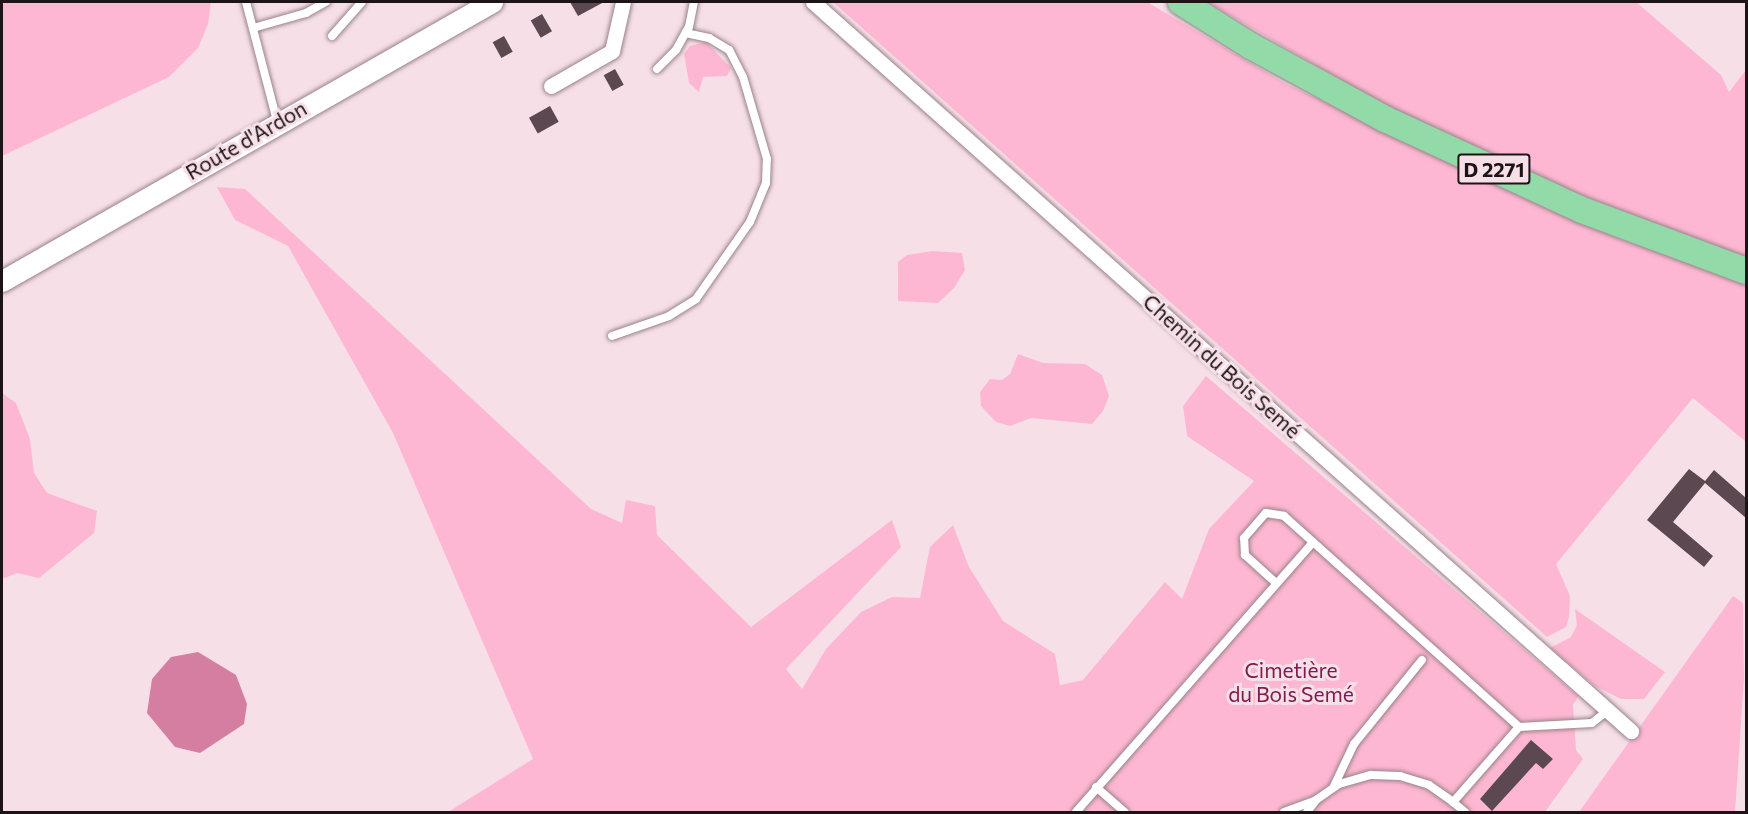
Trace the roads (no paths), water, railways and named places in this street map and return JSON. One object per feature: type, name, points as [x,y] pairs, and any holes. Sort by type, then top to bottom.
[{"type":"highway","points":[[1162,2],[1251,46]]},
{"type":"highway","name":"D 2271","points":[[1181,2],[1251,46],[1385,119],[1562,201],[1746,271]]},
{"type":"main road","name":"Route d'Ardon","points":[[2,281],[277,122],[492,2]]},
{"type":"street","points":[[551,86],[612,51],[623,2]]},
{"type":"street","name":"Chemin du Bois Semé","points":[[813,2],[1631,731]]},
{"type":"lane","points":[[246,2],[277,122]]},
{"type":"lane","points":[[253,28],[306,14],[326,2]]},
{"type":"lane","points":[[332,36],[361,2]]},
{"type":"lane","points":[[657,69],[686,33],[694,2]]},
{"type":"lane","points":[[612,336],[669,316],[696,299],[750,222],[766,183],[767,159],[743,76],[729,50],[709,38],[686,33]]},
{"type":"lane","points":[[1276,583],[1245,555],[1244,538],[1266,513],[1284,516],[1520,728]]},
{"type":"lane","points":[[1076,813],[1096,787],[1313,542]]},
{"type":"lane","points":[[1334,788],[1354,744],[1422,660]]},
{"type":"lane","points":[[1453,802],[1520,728],[1592,723],[1608,710]]},
{"type":"lane","points":[[1284,813],[1316,800],[1334,788],[1371,775],[1400,776],[1429,785],[1465,813]]},
{"type":"lane","points":[[1096,787],[1125,813]]},
{"type":"lane","points":[[1307,813],[1316,800]]},
{"type":"park label","name":"Cimetière du Bois Semé","points":[[1291,682]]}]
